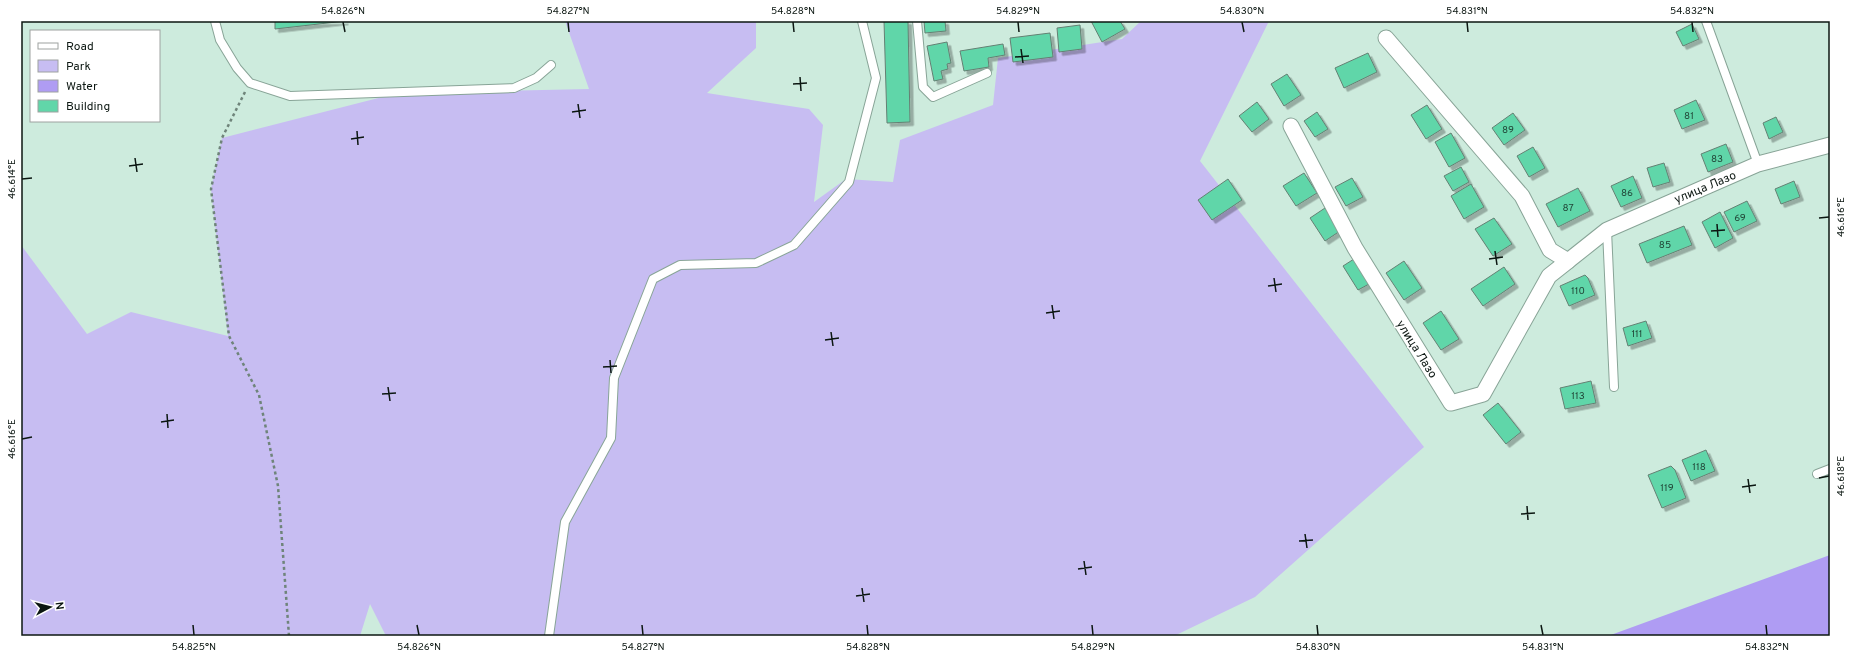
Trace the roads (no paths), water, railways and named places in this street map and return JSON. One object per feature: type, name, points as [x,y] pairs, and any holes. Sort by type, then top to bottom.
[{"type":"street","points":[[1386,38],[1522,196],[1550,250],[1568,261]]},
{"type":"street","name":"улица Лазо","points":[[1291,126],[1355,248],[1451,403],[1483,394],[1550,276],[1607,230],[1758,164],[1830,145]]},
{"type":"lane","points":[[215,21],[220,40],[238,68],[250,83],[290,96],[514,88],[536,78],[551,65]]},
{"type":"lane","points":[[550,636],[564,522],[611,438],[614,378],[653,279],[680,265],[756,263],[794,245],[849,182],[876,78],[862,21]]},
{"type":"lane","points":[[917,21],[923,87],[933,97],[987,73]]},
{"type":"lane","points":[[1706,21],[1758,164]]},
{"type":"lane","points":[[1607,230],[1614,387]]},
{"type":"lane","points":[[1817,474],[1830,469]]},
{"type":"water","points":[[1830,555],[1830,636],[1608,636]]}]
